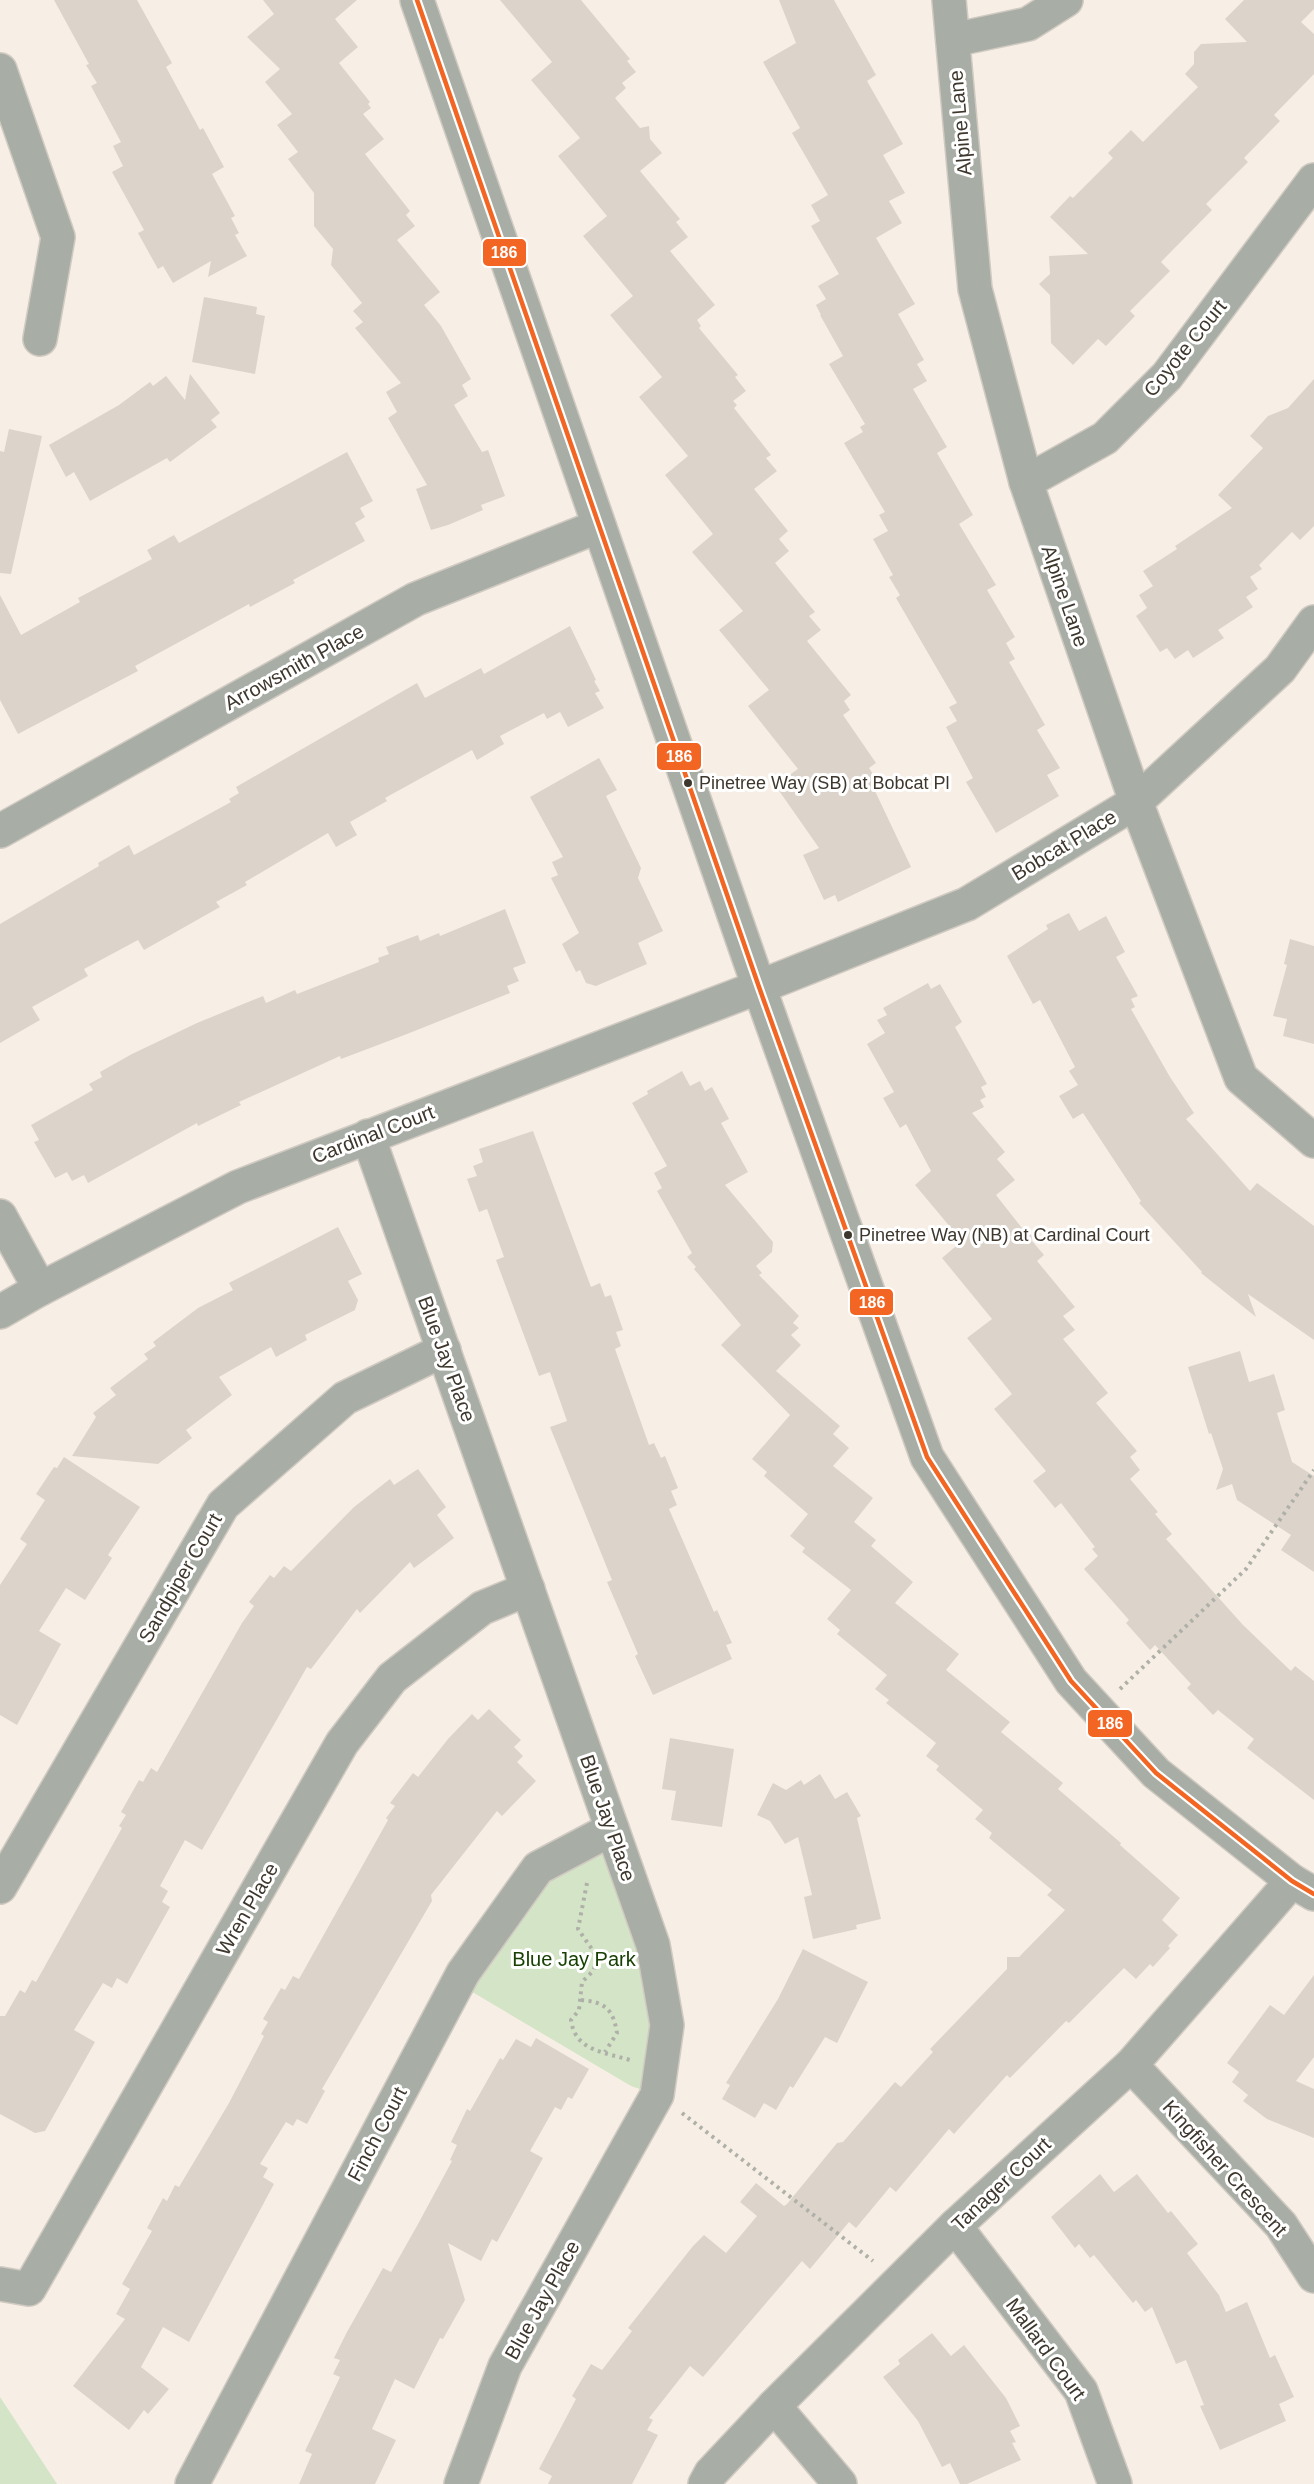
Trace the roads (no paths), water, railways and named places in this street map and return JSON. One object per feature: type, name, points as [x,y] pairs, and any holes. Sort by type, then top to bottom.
[{"type":"street","points":[[417,0],[759,987],[927,1457],[1071,1682],[1156,1773],[1303,1888]]},
{"type":"street","name":"Alpine Lane","points":[[949,0],[975,290],[1026,482],[1136,802],[1241,1077],[1314,1141]]},
{"type":"street","points":[[953,40],[1028,24],[1066,0]]},
{"type":"street","points":[[0,70],[58,237],[40,339]]},
{"type":"street","name":"Coyote Court","points":[[1026,482],[1105,438],[1167,376],[1314,180]]},
{"type":"street","name":"Arrowsmith Place","points":[[0,831],[416,599],[599,526]]},
{"type":"street","name":"Bobcat Place","points":[[759,987],[967,904],[1136,802],[1280,669],[1314,622]]},
{"type":"street","name":"Cardinal Court","points":[[0,1312],[238,1187],[759,987]]},
{"type":"street","name":"Blue Jay Place","points":[[368,1136],[653,1945],[667,2025],[657,2096],[505,2366],[461,2484]]},
{"type":"street","points":[[0,1216],[40,1289]]},
{"type":"street","name":"Sandpiper Court","points":[[0,1887],[223,1505],[345,1398],[444,1350]]},
{"type":"street","name":"Wren Place","points":[[14,2287],[342,1743],[392,1678],[482,1608],[528,1589]]},
{"type":"street","name":"Finch Court","points":[[192,2484],[463,1973],[538,1868],[612,1829]]},
{"type":"street","name":"Tanager Court","points":[[705,2484],[711,2473],[774,2406],[894,2286],[955,2226],[1131,2065],[1303,1888]]},
{"type":"street","name":"Kingfisher Crescent","points":[[1131,2065],[1281,2225],[1314,2276]]},
{"type":"street","name":"Mallard Court","points":[[955,2226],[1081,2391],[1115,2484]]},
{"type":"street","points":[[774,2406],[840,2484]]},
{"type":"place","name":"Pinetree Way (SB) at Bobcat Pl","points":[[688,783]]},
{"type":"place","name":"Pinetree Way (NB) at Cardinal Court","points":[[848,1235]]},
{"type":"park label","name":"Blue Jay Park","points":[[574,1959]]}]
